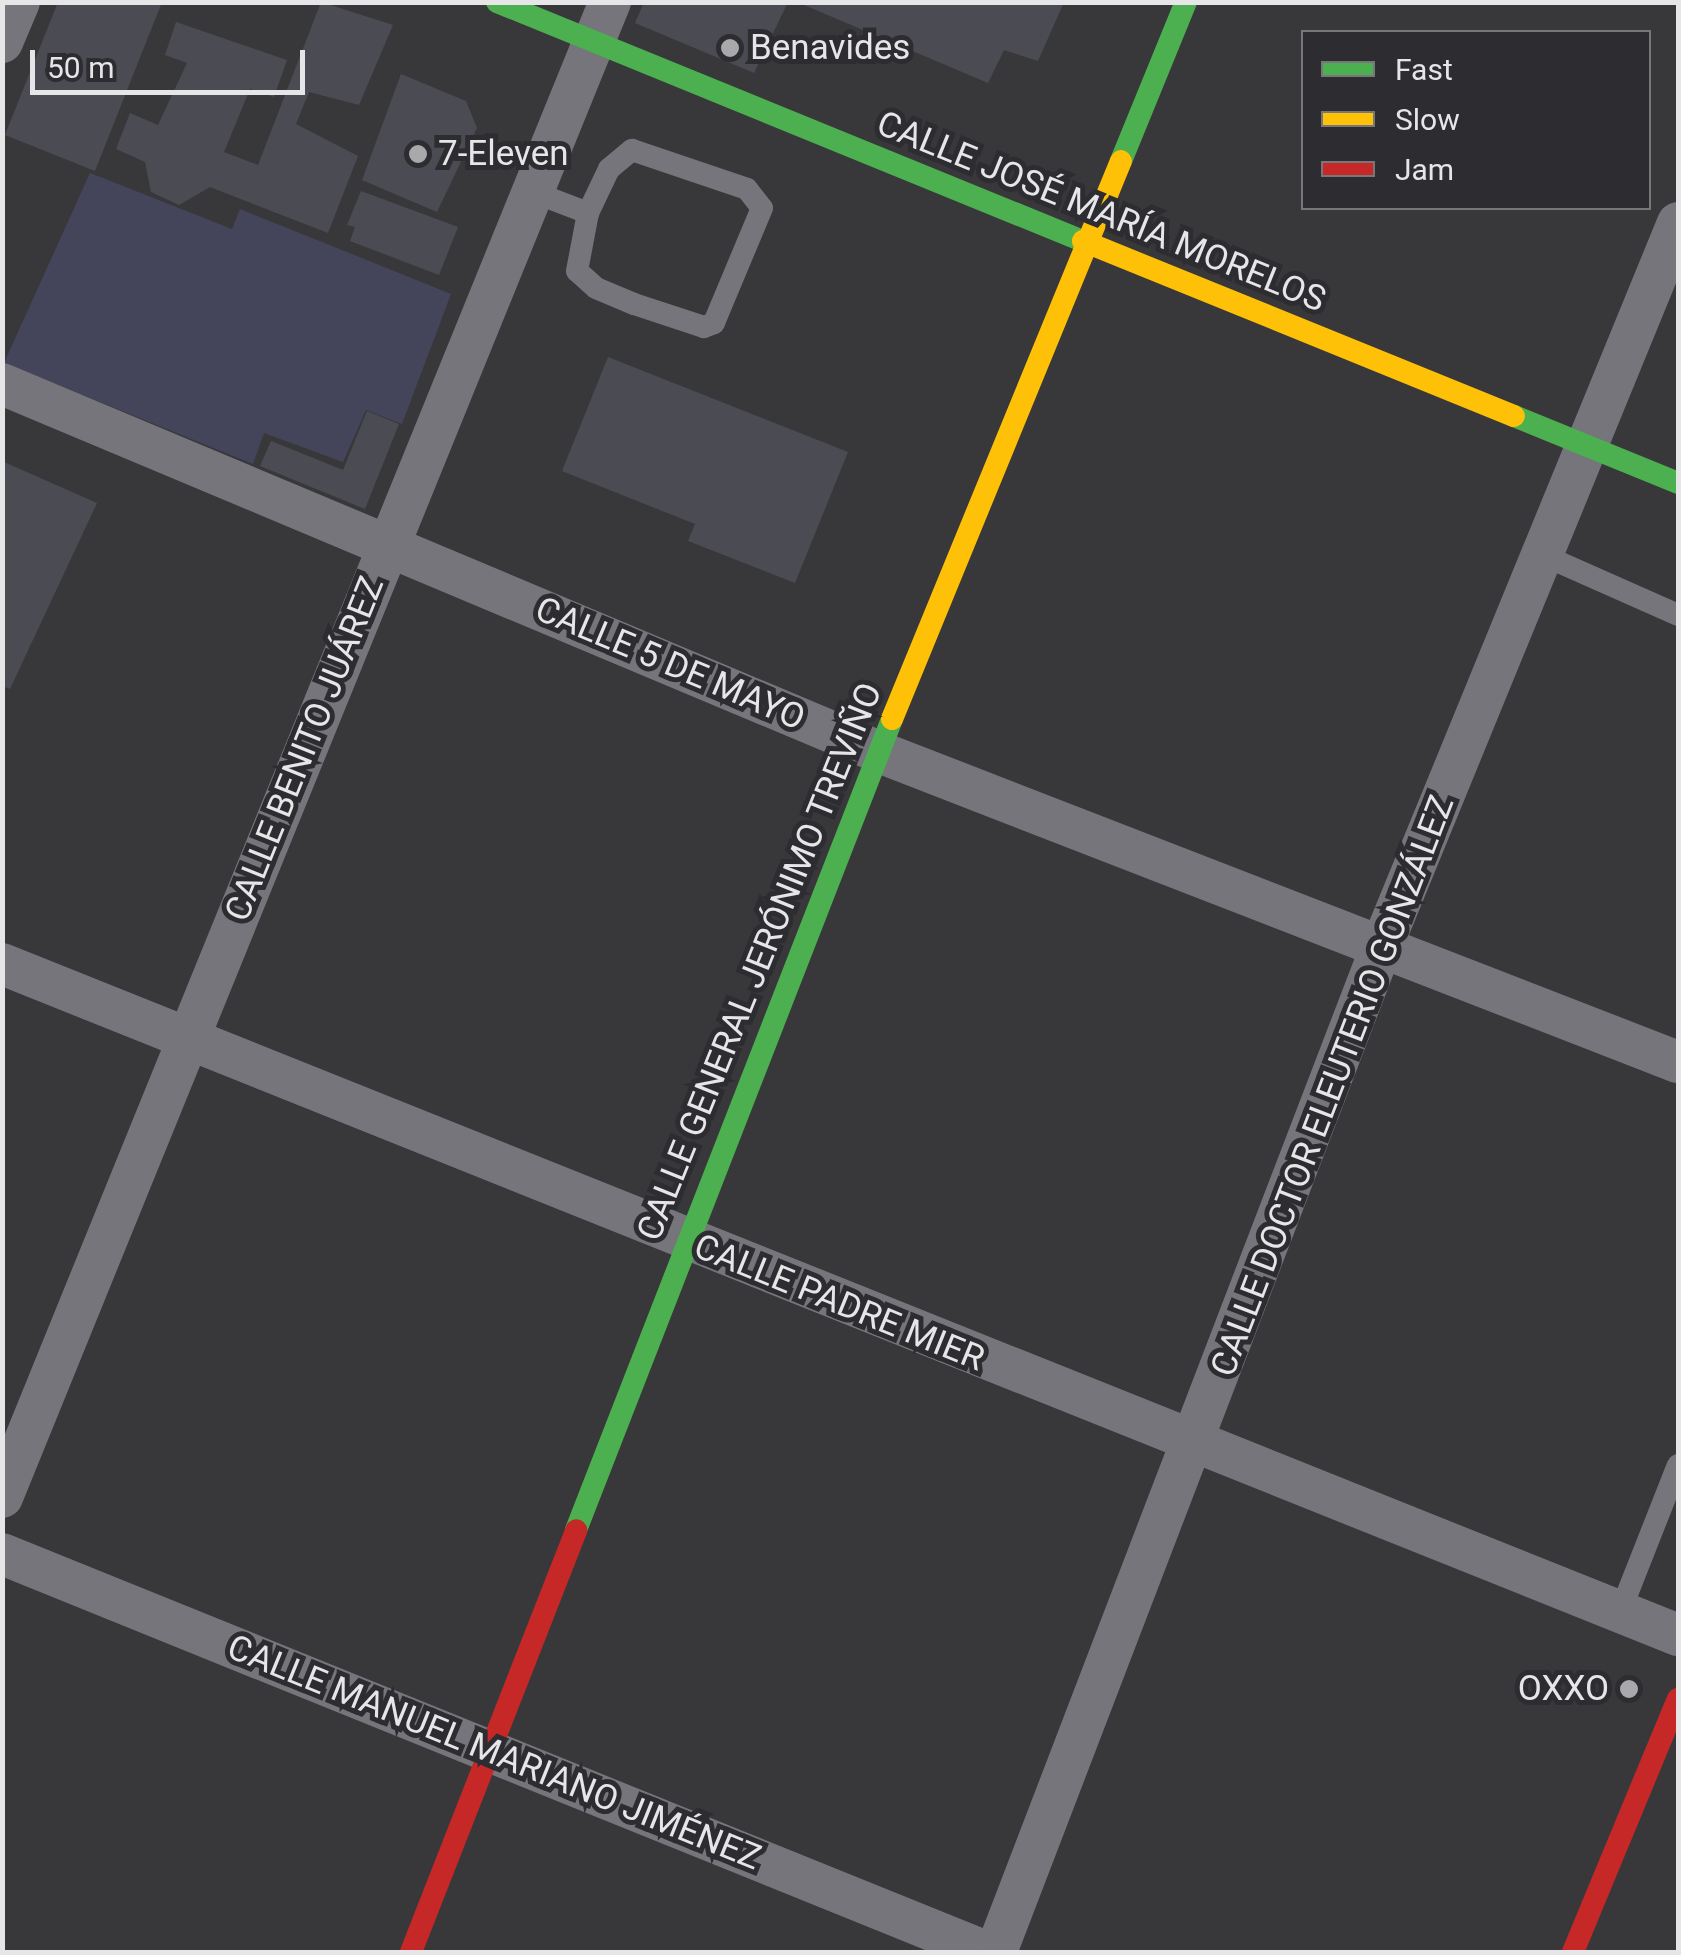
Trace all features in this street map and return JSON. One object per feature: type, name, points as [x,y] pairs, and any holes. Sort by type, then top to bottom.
[{"type":"street","points":[[2,42],[19,2]]},
{"type":"street","name":"CALLE JOSÉ MARÍA MORELOS","points":[[498,2],[1678,483]]},
{"type":"street","name":"CALLE BENITO JUÁREZ","points":[[2,1497],[610,2]]},
{"type":"street","name":"CALLE GENERAL JERÓNIMO TREVIÑO","points":[[411,1952],[494,1754],[686,1241],[879,752],[1186,2]]},
{"type":"street","name":"CALLE DOCTOR ELEUTERIO GONZÁLEZ","points":[[996,1952],[1195,1446],[1383,944],[1678,223]]},
{"type":"street","name":"CALLE 5 DE MAYO","points":[[2,384],[879,752],[1383,944],[1678,1062]]},
{"type":"street","name":"CALLE PADRE MIER","points":[[2,964],[1195,1446],[1678,1635]]},
{"type":"street","name":"CALLE MANUEL MARIANO JIMÉNEZ","points":[[2,1554],[986,1952]]},
{"type":"street","points":[[1573,1952],[1678,1700]]},
{"type":"lane","points":[[632,150],[747,189],[762,208],[724,312],[704,327],[584,280],[577,258],[588,213],[609,168],[632,150]]},
{"type":"lane","points":[[533,192],[588,213]]},
{"type":"lane","points":[[1544,556],[1678,615]]},
{"type":"lane","points":[[1620,1612],[1678,1466]]},
{"type":"shaded area","points":[[90,173],[232,229],[240,209],[451,294],[402,424],[366,410],[343,462],[264,433],[253,464],[4,363]]},
{"type":"building","points":[[58,2],[162,2],[95,171],[5,135]]},
{"type":"building","points":[[321,2],[393,25],[359,105],[309,92],[296,124],[358,156],[328,233],[210,187],[179,205],[151,192],[145,162],[116,149],[130,113],[158,125],[187,63],[165,55],[176,22],[287,60],[274,97],[250,89],[224,152],[258,165]]},
{"type":"building","name":"Benavides","points":[[644,2],[788,2],[754,73],[635,23]]},
{"type":"building","points":[[797,2],[1064,2],[1038,61],[1004,50],[988,83]]},
{"type":"building","name":"7-Eleven","points":[[401,74],[466,101],[477,128],[437,212],[362,180]]},
{"type":"building","points":[[361,191],[458,227],[439,275],[350,241],[355,227],[347,225]]},
{"type":"building","points":[[608,357],[848,452],[795,583],[688,541],[695,524],[562,471]]},
{"type":"building","points":[[367,411],[399,424],[365,509],[260,466],[271,441],[343,470]]},
{"type":"building","points":[[4,462],[97,503],[10,689],[2,686]]},
{"type":"traffic: fast","points":[[497,2],[1083,241]]},
{"type":"traffic: fast","points":[[1121,161],[1186,2]]},
{"type":"traffic: fast","points":[[1514,416],[1678,483]]},
{"type":"traffic: fast","points":[[576,1530],[892,719]]},
{"type":"traffic: slow","points":[[892,719],[1121,161]]},
{"type":"traffic: slow","points":[[1083,241],[1514,416]]},
{"type":"traffic: jam","points":[[411,1952],[576,1530]]},
{"type":"traffic: jam","points":[[1573,1952],[1678,1699]]},
{"type":"place","name":"Benavides","points":[[730,48]]},
{"type":"place","name":"7-Eleven","points":[[418,154]]},
{"type":"place","name":"OXXO","points":[[1629,1689]]}]
